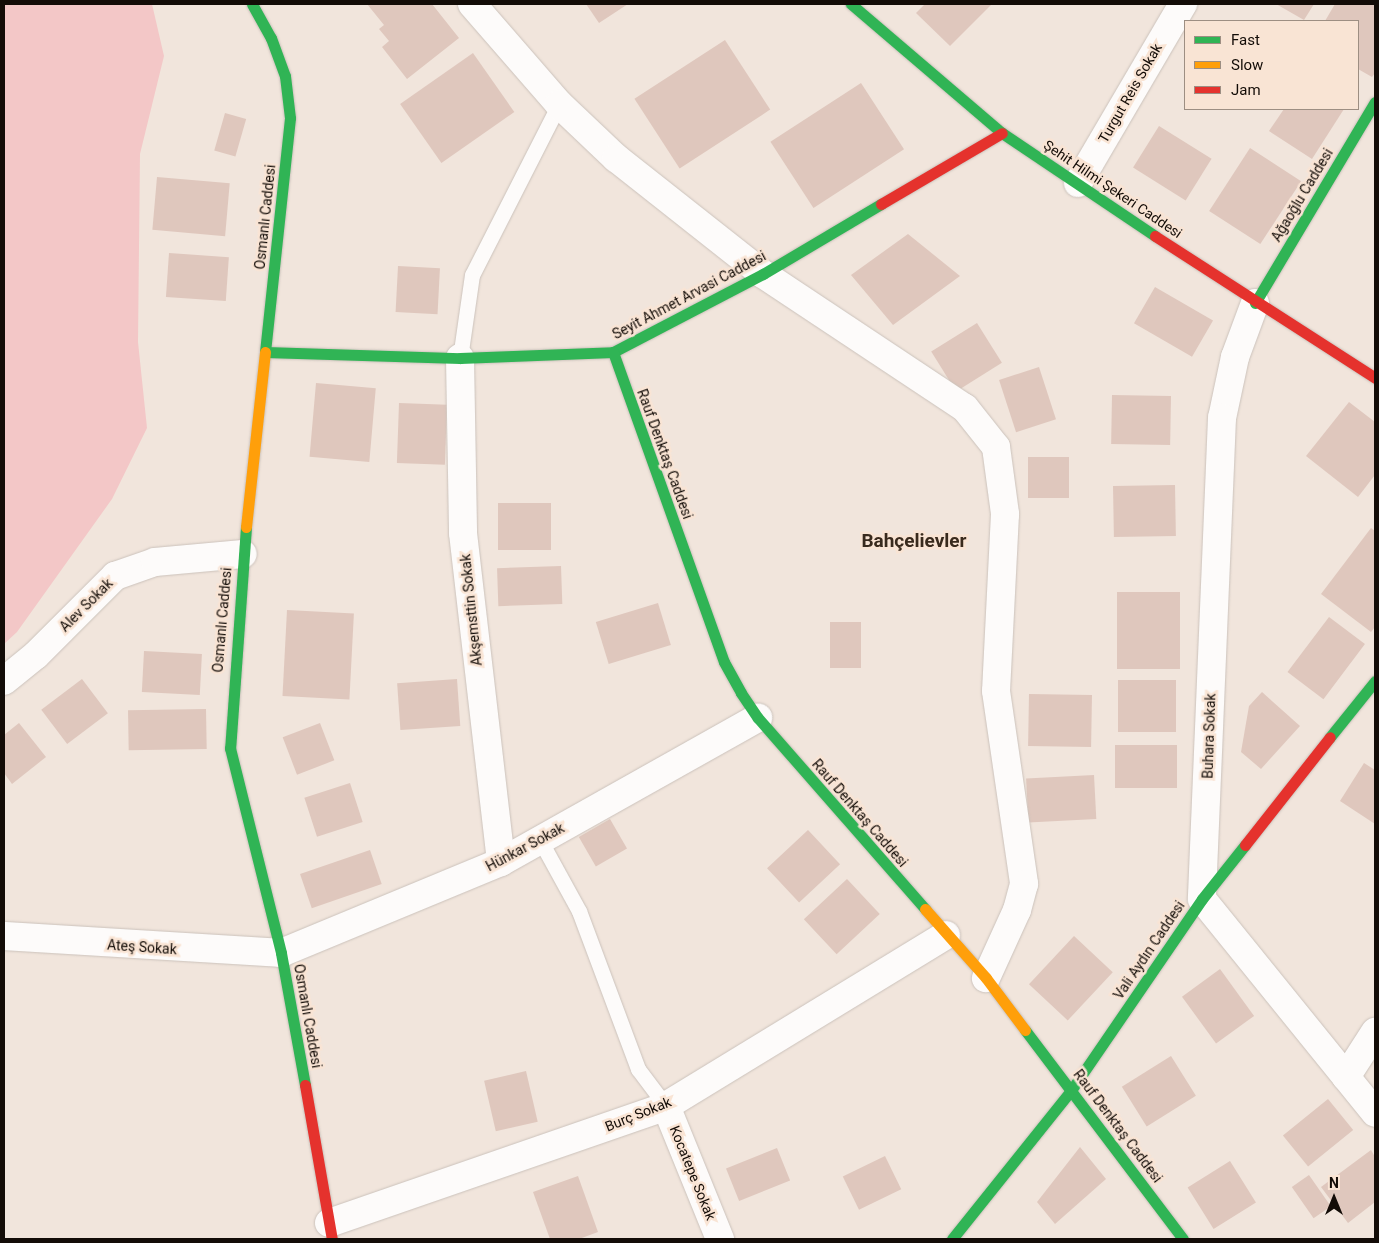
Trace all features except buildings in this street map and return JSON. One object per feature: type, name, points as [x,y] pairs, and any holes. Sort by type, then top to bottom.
[{"type":"street","name":"Osmanlı Caddesi","points":[[252,4],[271,38],[285,76],[290,118],[243,554],[230,748],[281,953],[331,1231]]},
{"type":"street","points":[[472,4],[559,104],[616,158],[763,274],[964,408],[996,447],[1004,514],[996,691],[1024,884],[1017,910],[986,978]]},
{"type":"street","name":"Şehit Hilmi Şekeri Caddesi","points":[[851,4],[1002,133],[1078,182],[1255,303],[1375,378]]},
{"type":"street","name":"Turgut Reis Sokak","points":[[1078,182],[1183,4]]},
{"type":"street","name":"Ağaoğlu Caddesi","points":[[1255,303],[1375,102]]},
{"type":"street","name":"Seyit Ahmet Arvasi Caddesi","points":[[265,352],[460,358],[613,352],[763,274],[1002,133]]},
{"type":"street","name":"Buhara Sokak","points":[[1202,899],[1222,418],[1234,357],[1255,303]]},
{"type":"street","name":"Rauf Denktaş Caddesi","points":[[613,352],[724,662],[758,718],[946,935],[986,978],[1072,1088],[1183,1239]]},
{"type":"street","name":"Akşemsttin Sokak","points":[[460,358],[463,533],[501,862]]},
{"type":"street","name":"Alev Sokak","points":[[4,681],[36,655],[115,576],[155,562],[243,554]]},
{"type":"street","name":"Vali Aydın Caddesi","points":[[952,1239],[1072,1088],[1202,899],[1375,681]]},
{"type":"street","name":"Hünkar Sokak","points":[[281,953],[501,862],[758,718]]},
{"type":"street","points":[[1202,899],[1375,1113]]},
{"type":"street","name":"Burç Sokak","points":[[331,1231],[666,1106],[946,935]]},
{"type":"street","name":"Ateş Sokak","points":[[4,936],[281,953]]},
{"type":"street","points":[[1346,1077],[1375,1032]]},
{"type":"street","name":"Kocatepe Sokak","points":[[666,1106],[720,1239]]},
{"type":"lane","points":[[460,358],[472,275],[559,104]]},
{"type":"lane","points":[[540,840],[579,911],[638,1069],[666,1106]]},
{"type":"shaded area","points":[[4,4],[152,4],[164,56],[140,154],[138,342],[147,428],[112,499],[17,632],[4,644]]},
{"type":"traffic: fast","points":[[252,4],[271,38],[285,76],[290,118],[265,352]]},
{"type":"traffic: fast","points":[[851,4],[1002,133],[1155,236]]},
{"type":"traffic: fast","points":[[1255,303],[1375,102]]},
{"type":"traffic: fast","points":[[265,352],[460,358],[613,352],[763,274],[881,204]]},
{"type":"traffic: fast","points":[[613,352],[724,662],[741,693],[758,718],[925,909]]},
{"type":"traffic: fast","points":[[246,527],[230,748],[281,953],[305,1085]]},
{"type":"traffic: fast","points":[[1330,737],[1375,681]]},
{"type":"traffic: fast","points":[[952,1239],[1072,1089],[1202,899],[1245,845]]},
{"type":"traffic: fast","points":[[1025,1030],[1183,1239]]},
{"type":"traffic: slow","points":[[246,527],[265,352]]},
{"type":"traffic: slow","points":[[925,909],[986,978],[1025,1030]]},
{"type":"traffic: jam","points":[[881,204],[1002,133]]},
{"type":"traffic: jam","points":[[1155,236],[1375,378]]},
{"type":"traffic: jam","points":[[1245,845],[1330,737]]},
{"type":"traffic: jam","points":[[305,1085],[332,1239]]},
{"type":"district","name":"Bahçelievler","points":[[914,541]]}]
